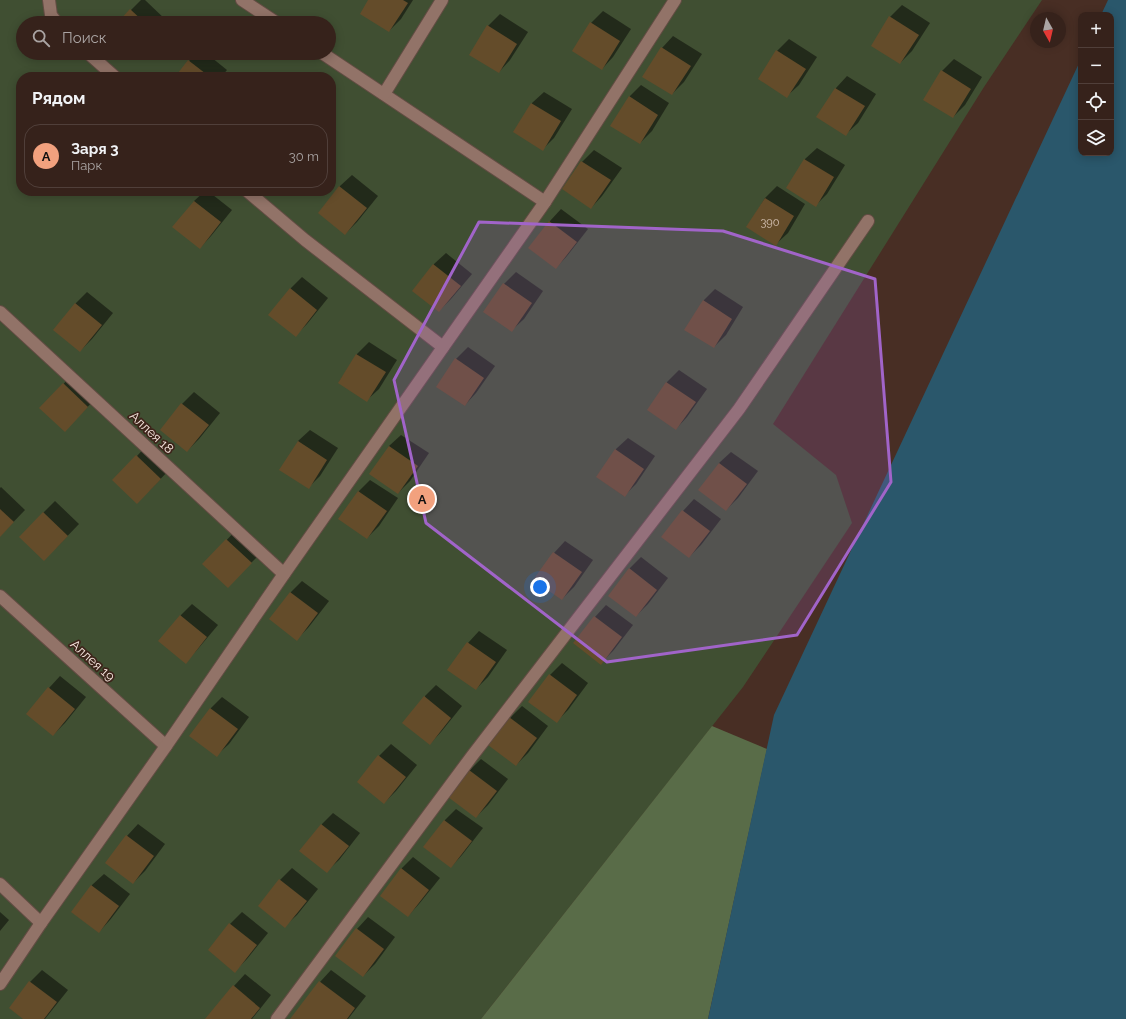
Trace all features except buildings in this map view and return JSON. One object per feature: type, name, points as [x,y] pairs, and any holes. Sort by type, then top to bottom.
[{"type":"lane","points":[[49,0],[52,16]]},
{"type":"lane","points":[[242,0],[266,16]]},
{"type":"lane","points":[[384,94],[442,0]]},
{"type":"lane","points":[[0,984],[284,574],[545,202],[675,0]]},
{"type":"lane","points":[[96,60],[109,72]]},
{"type":"lane","points":[[333,60],[545,202]]},
{"type":"lane","points":[[253,196],[305,240],[444,347]]},
{"type":"lane","points":[[278,1019],[477,749],[740,409],[868,221]]},
{"type":"lane","name":"Аллея 18","points":[[0,312],[284,574]]},
{"type":"lane","name":"Аллея 19","points":[[0,596],[166,746]]},
{"type":"lane","points":[[0,884],[41,923]]},
{"type":"highlighted area","points":[[479,222],[723,231],[875,279],[891,482],[797,635],[607,662],[426,523],[394,380]]},
{"type":"green space","points":[[0,0],[1042,0],[1034,12],[1030,12],[1030,18],[984,87],[773,424],[836,475],[852,523],[743,687],[481,1019],[0,1019]]},
{"type":"green space","points":[[712,726],[767,749],[708,1019],[481,1019]]},
{"type":"water","points":[[1108,0],[1126,0],[1126,1019],[708,1019],[774,715],[1078,65],[1078,156],[1114,156],[1114,12],[1102,12]]},
{"type":"place","name":"Заря 3","points":[[422,499]]}]
